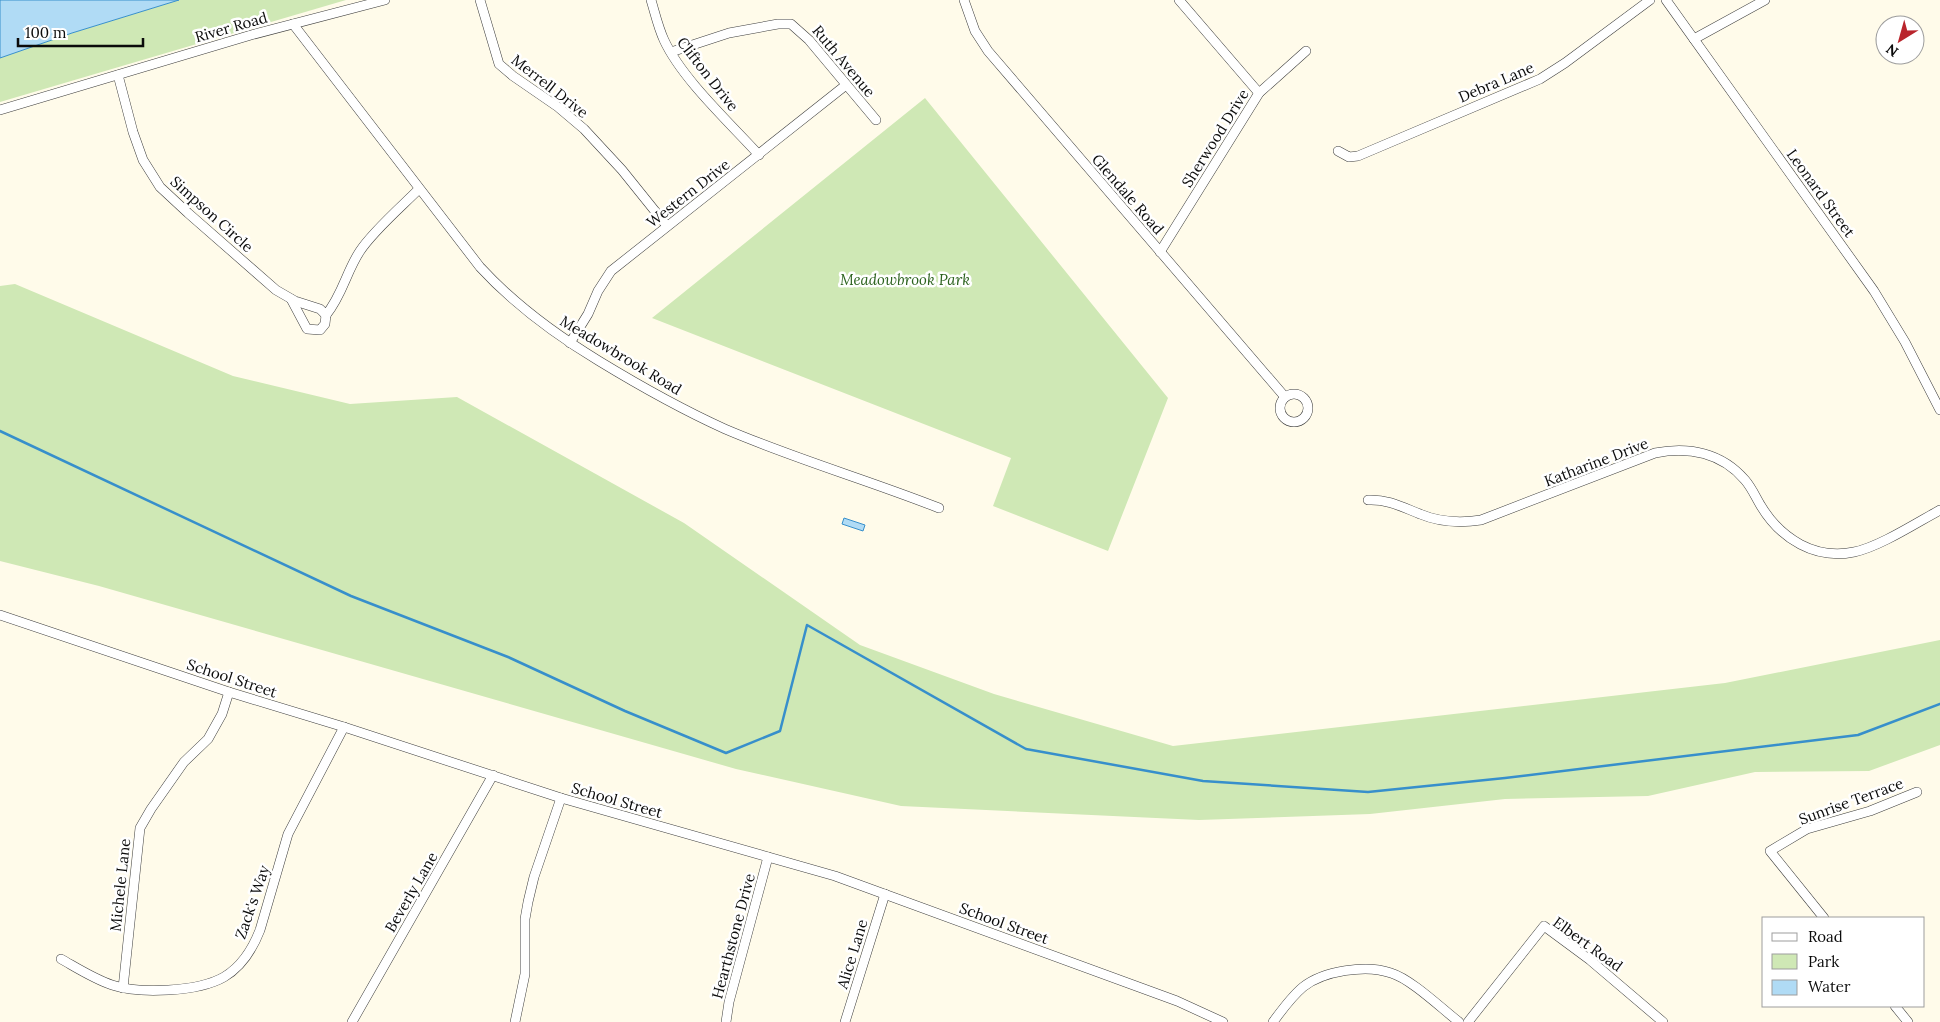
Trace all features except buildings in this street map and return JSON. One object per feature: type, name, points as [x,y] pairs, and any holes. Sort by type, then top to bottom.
[{"type":"street","name":"River Road","points":[[0,110],[293,24],[385,0]]},
{"type":"street","name":"Merrell Drive","points":[[480,0],[500,64],[584,129],[622,170],[667,226]]},
{"type":"street","name":"Clifton Drive","points":[[651,0],[659,27],[671,52],[710,102],[759,155]]},
{"type":"street","name":"Glendale Road","points":[[964,0],[975,31],[988,51],[1285,397]]},
{"type":"street","points":[[1179,0],[1259,93]]},
{"type":"street","name":"Debra Lane","points":[[1338,151],[1349,157],[1358,156],[1546,76],[1650,0]]},
{"type":"street","name":"Leonard Street","points":[[1666,0],[1874,291],[1905,342],[1940,410]]},
{"type":"street","points":[[1694,39],[1765,0]]},
{"type":"street","name":"Meadowbrook Road","points":[[293,24],[492,281],[570,343],[660,397],[727,429],[792,455],[939,508]]},
{"type":"street","name":"Ruth Avenue","points":[[671,52],[729,33],[791,24],[809,40],[876,120]]},
{"type":"street","name":"Sherwood Drive","points":[[1160,252],[1259,93],[1306,51]]},
{"type":"street","name":"Simpson Circle","points":[[118,75],[133,132],[143,160],[156,182],[208,232],[276,290],[291,299],[320,309],[326,315]]},
{"type":"street","name":"Western Drive","points":[[570,343],[611,271],[846,85]]},
{"type":"street","name":"Simpson Circle","points":[[291,299],[307,330],[320,330],[326,315],[338,299],[353,263],[362,248],[419,189]]},
{"type":"street","name":"Katharine Drive","points":[[1368,500],[1382,500],[1394,503],[1419,514],[1444,520],[1469,522],[1481,520],[1655,453],[1680,450],[1704,453],[1726,463],[1747,482],[1761,506],[1781,531],[1795,543],[1818,552],[1842,554],[1866,549],[1940,510]]},
{"type":"street","name":"School Street","points":[[0,615],[229,692],[344,727],[561,798],[834,876],[1177,1001],[1223,1022]]},
{"type":"street","name":"Michele Lane","points":[[123,988],[140,828],[184,762],[208,739],[222,714],[229,692]]},
{"type":"street","name":"Zack's Way","points":[[61,959],[100,980],[123,988],[148,991],[198,986],[224,977],[243,960],[254,944],[260,930],[288,834],[344,727]]},
{"type":"street","name":"Beverly Lane","points":[[352,1022],[493,775]]},
{"type":"street","name":"Sunrise Terrace","points":[[1823,917],[1770,852],[1806,829],[1870,811],[1917,792]]},
{"type":"street","points":[[516,1022],[525,974],[525,919],[528,902],[534,877],[561,798]]},
{"type":"street","name":"Hearthstone Drive","points":[[726,1022],[729,1002],[768,857]]},
{"type":"street","name":"Alice Lane","points":[[845,1022],[885,894]]},
{"type":"street","name":"Elbert Road","points":[[1468,1022],[1544,926],[1590,960],[1663,1022]]},
{"type":"street","points":[[1273,1022],[1288,1002],[1304,986],[1320,978],[1345,971],[1369,968],[1392,973],[1459,1022]]},
{"type":"street","points":[[1896,1007],[1908,1022]]},
{"type":"green space","points":[[179,0],[346,0],[0,102],[0,58],[72,33]]},
{"type":"green space","name":"Meadowbrook Park","points":[[925,98],[1168,398],[1108,551],[993,506],[1011,458],[652,318]]},
{"type":"green space","points":[[15,284],[233,376],[350,404],[457,397],[684,523],[860,645],[994,694],[1173,746],[1725,683],[1940,640],[1940,745],[1869,771],[1755,772],[1648,796],[1505,799],[1370,814],[1199,820],[901,806],[736,769],[99,586],[0,561],[0,286]]},
{"type":"water","points":[[0,0],[179,0],[72,33],[0,58]]},
{"type":"water","points":[[844,518],[865,525],[863,531],[842,524]]},
{"type":"waterway","points":[[0,431],[351,596],[508,657],[625,711],[726,753],[780,731],[807,625],[1026,749],[1203,781],[1368,792],[1505,778],[1858,735],[1940,704]]}]
